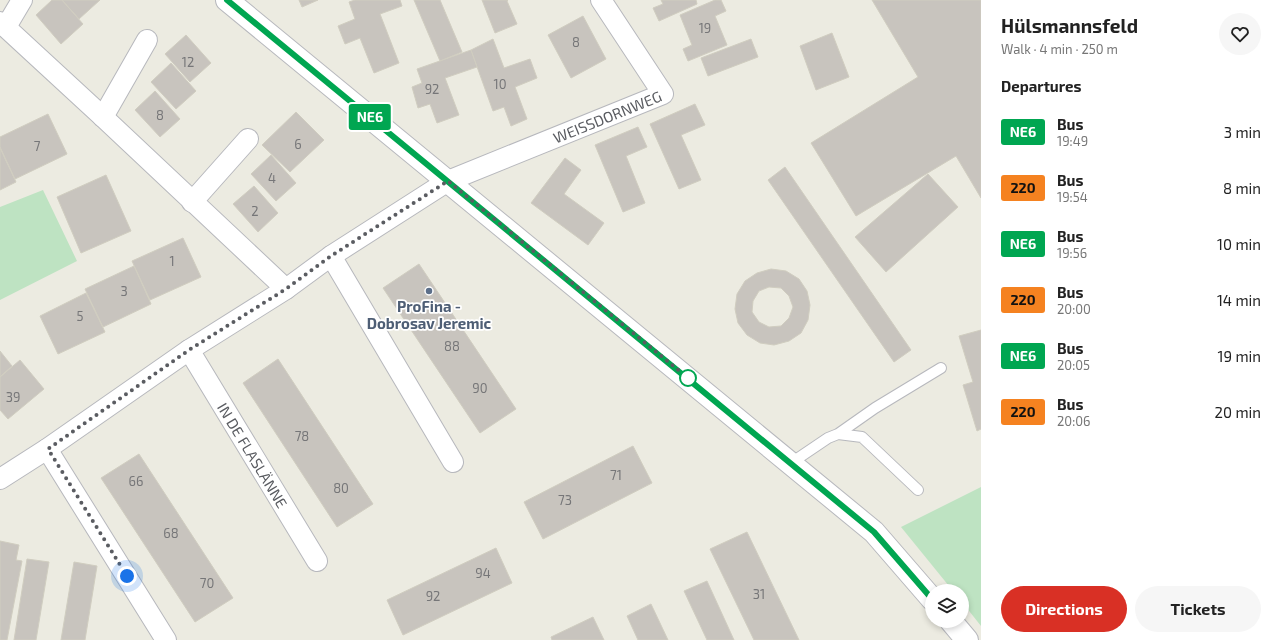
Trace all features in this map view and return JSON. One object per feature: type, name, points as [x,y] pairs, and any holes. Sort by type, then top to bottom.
[{"type":"street","points":[[22,0],[3,24],[286,289]]},
{"type":"street","points":[[227,0],[874,532],[925,591]]},
{"type":"street","name":"WEISSDORNWEG","points":[[448,181],[663,94],[601,0]]},
{"type":"street","points":[[103,117],[147,40]]},
{"type":"street","points":[[192,202],[248,139]]},
{"type":"street","points":[[0,479],[48,449],[189,350],[286,289],[331,256],[448,181]]},
{"type":"street","points":[[331,256],[453,462]]},
{"type":"street","name":"IN DE FLASLÄNNE","points":[[189,350],[317,561]]},
{"type":"street","points":[[48,449],[166,640]]},
{"type":"street","points":[[957,628],[967,640]]},
{"type":"lane","points":[[791,463],[828,438],[838,434],[876,408],[941,368]]},
{"type":"lane","points":[[838,434],[862,437],[918,490]]},
{"type":"green space","points":[[43,190],[77,261],[0,300],[0,207]]},
{"type":"green space","points":[[981,487],[981,626],[969,611],[969,584],[947,584],[901,527]]},
{"type":"building","points":[[52,0],[62,0],[83,24],[61,44],[36,15]]},
{"type":"building","points":[[62,0],[100,0],[79,19]]},
{"type":"building","points":[[299,0],[318,0],[302,7]]},
{"type":"building","points":[[355,0],[400,0],[402,6],[380,14],[399,63],[374,73],[360,38],[345,44],[338,26],[355,19],[349,2]]},
{"type":"building","points":[[414,0],[440,0],[462,52],[440,61]]},
{"type":"building","points":[[482,0],[508,0],[507,1],[517,24],[495,33]]},
{"type":"building","points":[[661,0],[696,0],[697,4],[659,21],[653,8],[663,4]]},
{"type":"building","points":[[715,0],[721,0],[726,11],[715,16],[727,45],[688,61],[683,49],[692,45],[680,15]]},
{"type":"building","points":[[872,0],[981,0],[981,198],[956,156],[856,216],[811,143],[918,77]]},
{"type":"building","points":[[583,16],[606,59],[571,78],[548,35]]},
{"type":"building","points":[[832,33],[849,77],[816,90],[800,46]]},
{"type":"building","points":[[186,35],[211,63],[190,82],[165,54]]},
{"type":"building","points":[[493,39],[504,68],[530,59],[537,78],[515,87],[527,119],[511,126],[504,107],[493,111],[471,50]]},
{"type":"building","points":[[751,39],[758,57],[708,76],[701,58]]},
{"type":"building","points":[[471,50],[477,67],[445,78],[459,115],[437,123],[430,104],[418,108],[412,87],[422,83],[417,69]]},
{"type":"building","points":[[171,63],[196,91],[176,109],[151,82]]},
{"type":"building","points":[[155,91],[180,119],[160,137],[135,110]]},
{"type":"building","points":[[695,104],[705,125],[681,135],[701,180],[679,189],[650,124]]},
{"type":"building","points":[[296,112],[324,140],[290,172],[262,145]]},
{"type":"building","points":[[48,114],[67,154],[15,179],[0,147],[0,137]]},
{"type":"building","points":[[638,127],[647,147],[626,156],[645,203],[623,212],[595,145]]},
{"type":"building","points":[[0,148],[16,182],[0,190]]},
{"type":"building","points":[[271,155],[296,183],[276,201],[251,174]]},
{"type":"building","points":[[565,158],[581,170],[564,194],[604,223],[588,245],[531,203]]},
{"type":"building","points":[[785,167],[911,350],[894,362],[768,180]]},
{"type":"building","points":[[928,174],[958,207],[886,272],[855,237]]},
{"type":"building","points":[[106,175],[131,231],[81,253],[57,197]]},
{"type":"building","points":[[254,186],[278,213],[258,232],[233,204]]},
{"type":"building","points":[[183,238],[201,277],[150,300],[132,261]]},
{"type":"building","points":[[419,264],[516,409],[480,433],[383,288]]},
{"type":"building","points":[[134,266],[151,304],[103,327],[85,289]]},
{"type":"building","points":[[771,269],[786,271],[799,279],[807,291],[810,305],[808,320],[801,333],[789,341],[774,345],[760,343],[747,335],[738,323],[735,309],[737,294],[745,281],[757,273]],"holes":[[[769,287],[781,288],[789,296],[793,307],[789,318],[781,326],[769,327],[759,322],[752,312],[753,301],[759,291]]]},
{"type":"building","points":[[86,293],[105,332],[58,354],[40,316]]},
{"type":"building","points":[[981,330],[981,429],[977,431],[963,385],[973,382],[959,336]]},
{"type":"building","points":[[0,351],[12,366],[0,377]]},
{"type":"building","points":[[278,359],[373,504],[337,527],[243,383]]},
{"type":"building","points":[[20,360],[44,389],[8,419],[0,410],[0,377]]},
{"type":"building","points":[[633,446],[652,483],[543,539],[524,502]]},
{"type":"building","points":[[139,454],[233,598],[195,622],[101,478]]},
{"type":"building","points":[[747,532],[799,640],[754,640],[710,549]]},
{"type":"building","points":[[0,541],[19,545],[16,560],[22,561],[7,640],[0,640]]},
{"type":"building","points":[[496,548],[512,583],[403,635],[387,600]]},
{"type":"building","points":[[27,559],[49,562],[36,640],[14,640]]},
{"type":"building","points":[[74,562],[97,566],[85,640],[61,640]]},
{"type":"building","points":[[707,581],[734,640],[707,640],[684,591]]},
{"type":"building","points":[[651,604],[668,640],[638,640],[627,616]]},
{"type":"building","points":[[593,617],[604,640],[552,640],[551,637]]},
{"type":"bus line","name":"NE6","points":[[227,0],[874,532],[925,591]]},
{"type":"place","name":"ProFina - Dobrosav Jeremic","points":[[429,291]]},
{"type":"route","points":[[127,576],[48,449],[189,350],[286,289],[331,256],[427,193],[448,181],[688,378]]}]
